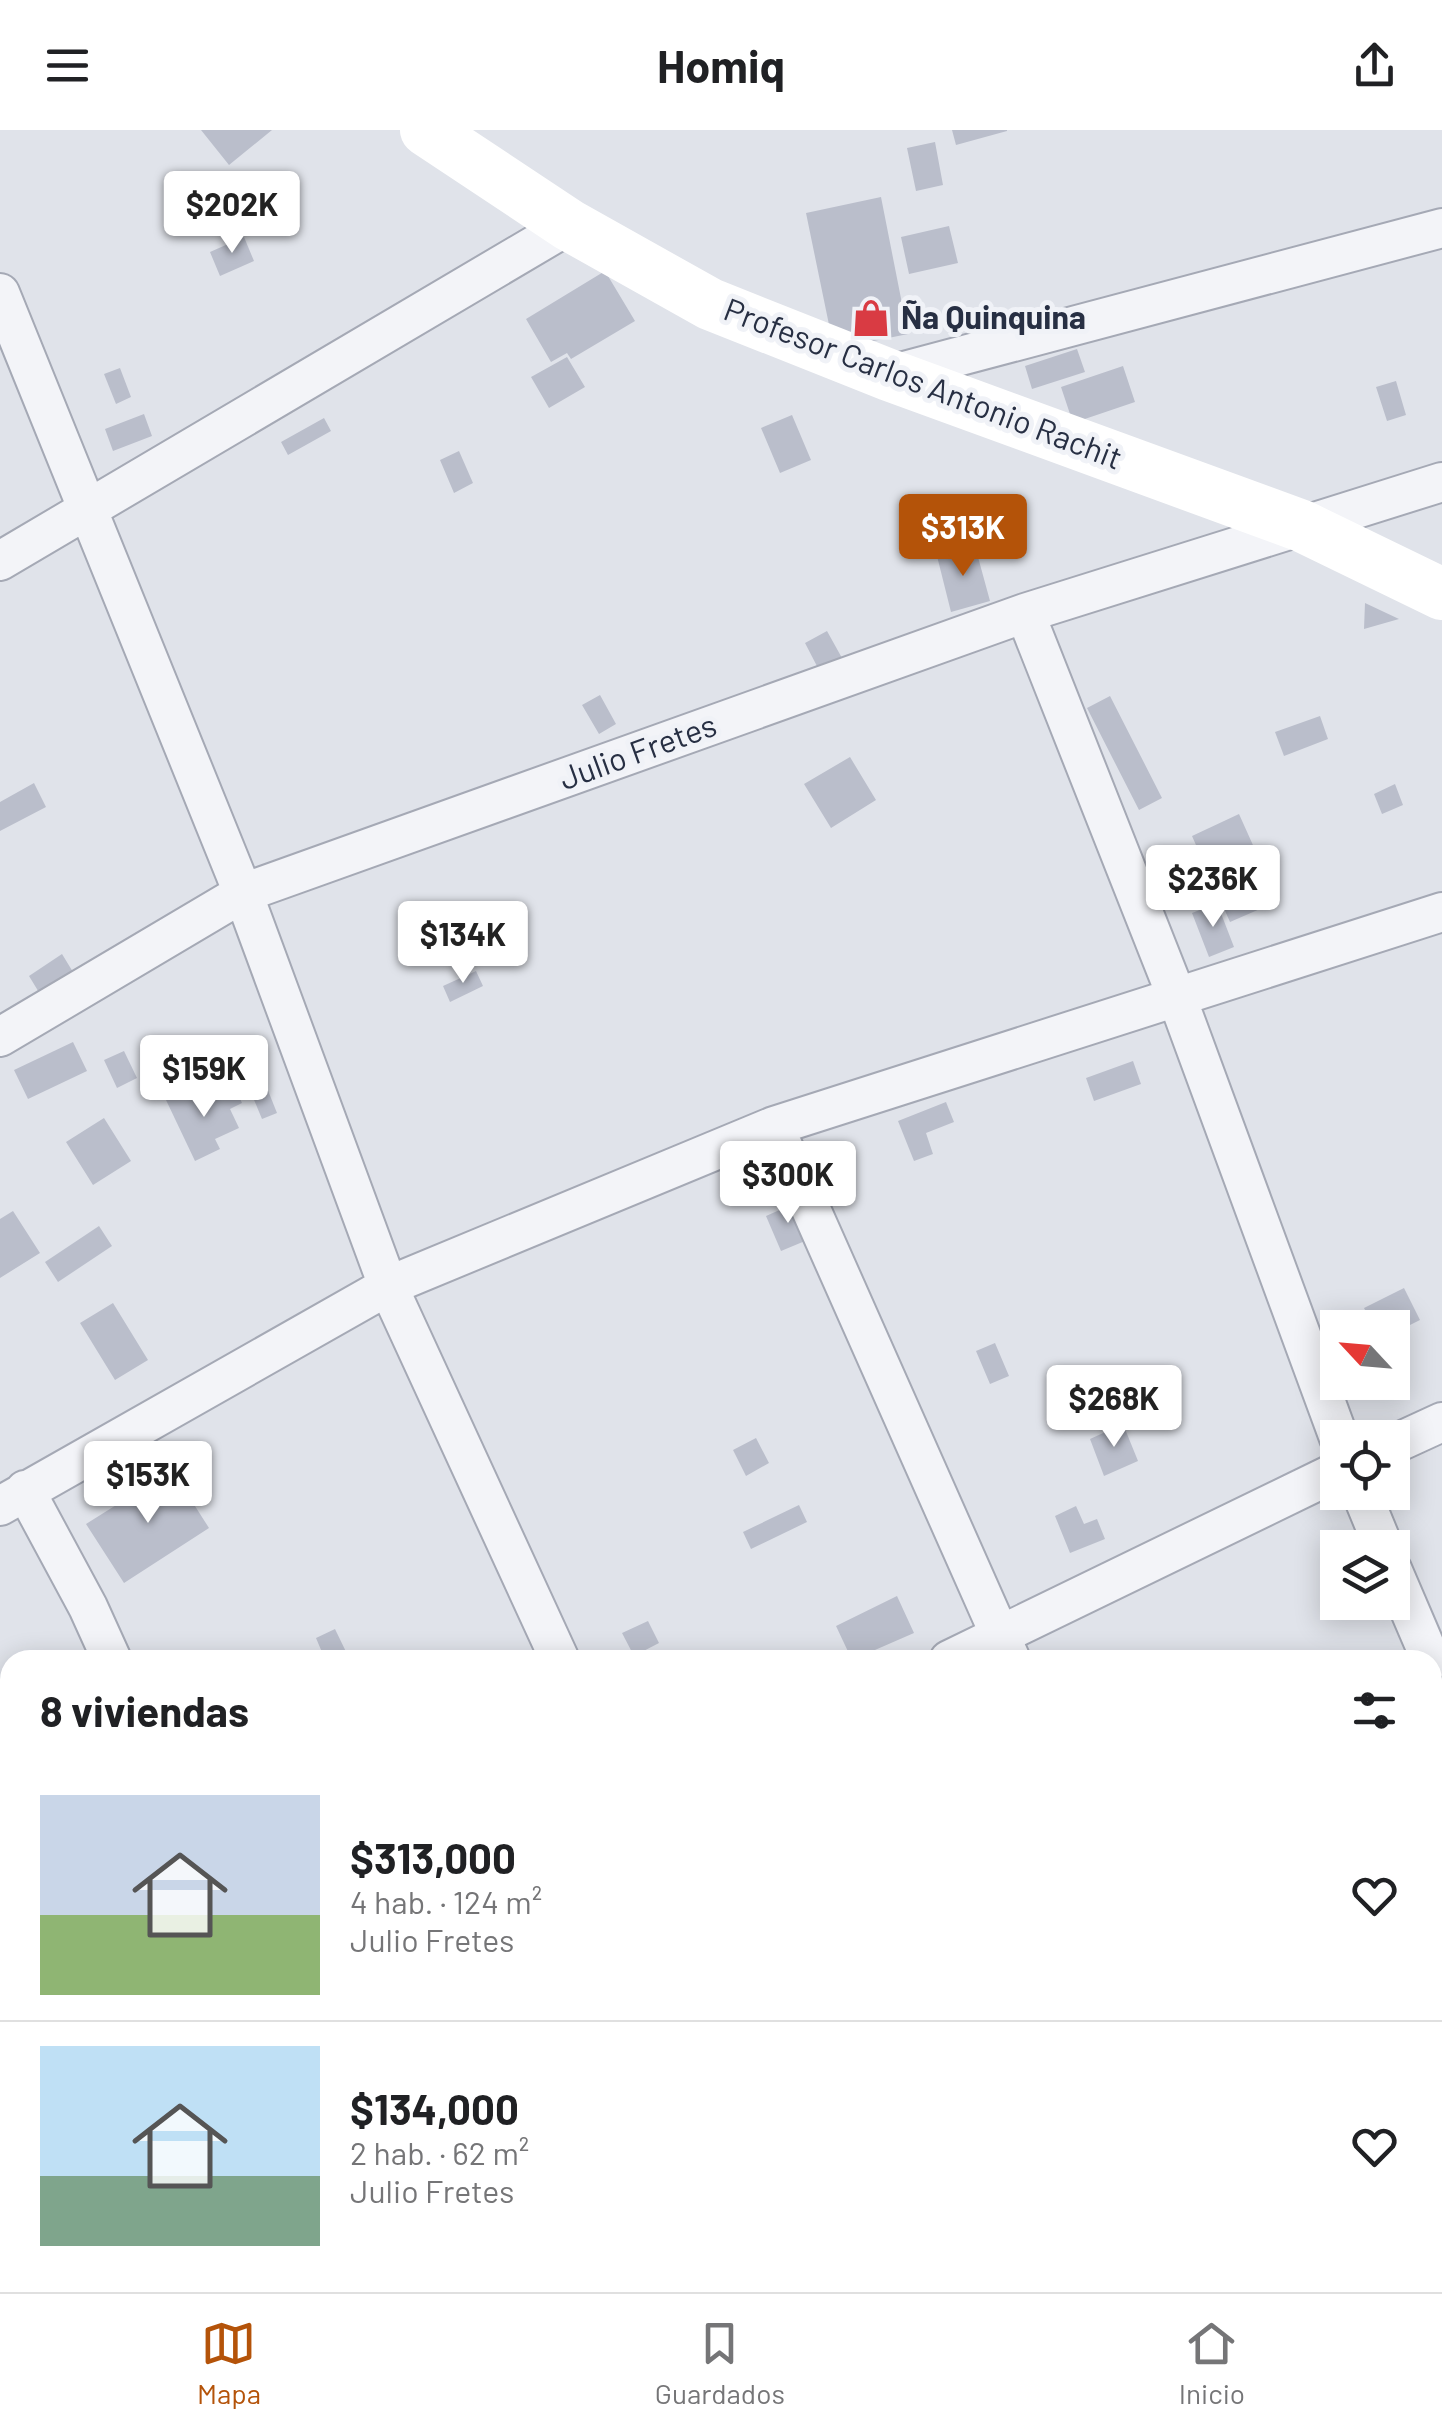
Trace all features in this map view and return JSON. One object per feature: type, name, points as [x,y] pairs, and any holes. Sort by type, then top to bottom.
[{"type":"main road","name":"Profesor Carlos Antonio Rachit","points":[[426,130],[569,224],[710,304],[889,375],[1302,526],[1442,594]]},
{"type":"street","points":[[0,561],[569,224]]},
{"type":"street","points":[[889,375],[1442,228]]},
{"type":"street","points":[[0,293],[244,893],[388,1286],[555,1650]]},
{"type":"street","name":"Julio Fretes","points":[[0,1037],[244,893],[1025,614],[1442,482]]},
{"type":"street","points":[[1025,614],[1176,995],[1332,1420]]},
{"type":"street","points":[[108,1650],[88,1606],[13,1498],[388,1286],[774,1126],[1442,912]]},
{"type":"street","points":[[774,1126],[1007,1648],[1320,1481]]},
{"type":"street","points":[[1410,1437],[1442,1422]]},
{"type":"street","points":[[1410,1611],[1427,1650]]},
{"type":"building","points":[[201,130],[272,130],[229,165]]},
{"type":"building","points":[[952,130],[1007,130],[1007,131],[956,145]]},
{"type":"building","points":[[935,142],[943,185],[916,191],[907,148]]},
{"type":"building","points":[[881,197],[908,334],[834,349],[806,213]]},
{"type":"building","points":[[949,226],[958,263],[909,274],[901,237]]},
{"type":"building","points":[[244,237],[254,261],[220,276],[210,252]]},
{"type":"building","points":[[605,271],[635,321],[571,359],[567,353],[551,362],[526,319]]},
{"type":"building","points":[[1077,349],[1085,372],[1032,389],[1025,366]]},
{"type":"building","points":[[567,357],[585,387],[549,408],[531,377]]},
{"type":"building","points":[[1123,366],[1135,402],[1073,423],[1061,387]]},
{"type":"building","points":[[120,368],[131,397],[116,404],[104,374]]},
{"type":"building","points":[[1396,381],[1406,415],[1387,421],[1376,387]]},
{"type":"building","points":[[144,414],[152,436],[113,451],[105,429]]},
{"type":"building","points":[[792,415],[811,460],[780,473],[761,428]]},
{"type":"building","points":[[324,418],[331,431],[288,455],[281,442]]},
{"type":"building","points":[[459,451],[473,483],[454,493],[440,460]]},
{"type":"building","points":[[975,546],[990,601],[951,612],[937,556]]},
{"type":"building","points":[[1365,603],[1399,619],[1364,629]]},
{"type":"building","points":[[827,631],[842,658],[819,670],[805,643]]},
{"type":"building","points":[[600,695],[616,724],[599,734],[582,705]]},
{"type":"building","points":[[1110,696],[1162,798],[1139,810],[1087,708]]},
{"type":"building","points":[[1320,716],[1328,739],[1284,756],[1275,732]]},
{"type":"building","points":[[850,757],[876,800],[831,828],[804,784]]},
{"type":"building","points":[[34,783],[46,807],[0,831],[0,802]]},
{"type":"building","points":[[1395,784],[1403,805],[1382,814],[1374,794]]},
{"type":"building","points":[[1239,814],[1278,901],[1230,922],[1192,836]]},
{"type":"building","points":[[1217,903],[1234,947],[1209,957],[1192,913]]},
{"type":"building","points":[[62,954],[73,972],[40,994],[29,976]]},
{"type":"building","points":[[476,971],[483,986],[450,1002],[443,986]]},
{"type":"building","points":[[73,1042],[87,1071],[28,1099],[14,1070]]},
{"type":"building","points":[[124,1051],[137,1078],[117,1088],[104,1060]]},
{"type":"building","points":[[1133,1061],[1141,1084],[1094,1101],[1086,1078]]},
{"type":"building","points":[[191,1088],[198,1104],[235,1088],[242,1103],[230,1109],[239,1128],[215,1139],[220,1149],[195,1161],[166,1100]]},
{"type":"building","points":[[267,1088],[277,1113],[262,1119],[252,1095]]},
{"type":"building","points":[[946,1102],[954,1122],[926,1133],[933,1154],[914,1161],[898,1121]]},
{"type":"building","points":[[104,1118],[131,1161],[93,1185],[66,1142]]},
{"type":"building","points":[[800,1201],[805,1241],[781,1251],[766,1216]]},
{"type":"building","points":[[13,1211],[40,1253],[0,1278],[0,1219]]},
{"type":"building","points":[[99,1226],[112,1246],[58,1282],[45,1262]]},
{"type":"building","points":[[1404,1288],[1420,1320],[1410,1325],[1410,1310],[1364,1308]]},
{"type":"building","points":[[113,1303],[148,1360],[115,1380],[80,1323]]},
{"type":"building","points":[[995,1343],[1009,1376],[990,1384],[976,1351]]},
{"type":"building","points":[[1123,1424],[1138,1461],[1104,1476],[1090,1439]]},
{"type":"building","points":[[756,1438],[769,1463],[746,1476],[733,1450]]},
{"type":"building","points":[[172,1470],[209,1528],[124,1583],[86,1524]]},
{"type":"building","points":[[799,1505],[807,1522],[751,1549],[743,1532]]},
{"type":"building","points":[[1076,1506],[1084,1524],[1097,1519],[1105,1539],[1070,1553],[1055,1516]]},
{"type":"building","points":[[897,1596],[914,1633],[875,1650],[847,1650],[836,1626]]},
{"type":"building","points":[[648,1621],[659,1643],[646,1650],[631,1650],[622,1633]]},
{"type":"building","points":[[335,1629],[345,1650],[321,1650],[316,1638]]},
{"type":"place","name":"Ña Quinquina","points":[[871,318]]}]
